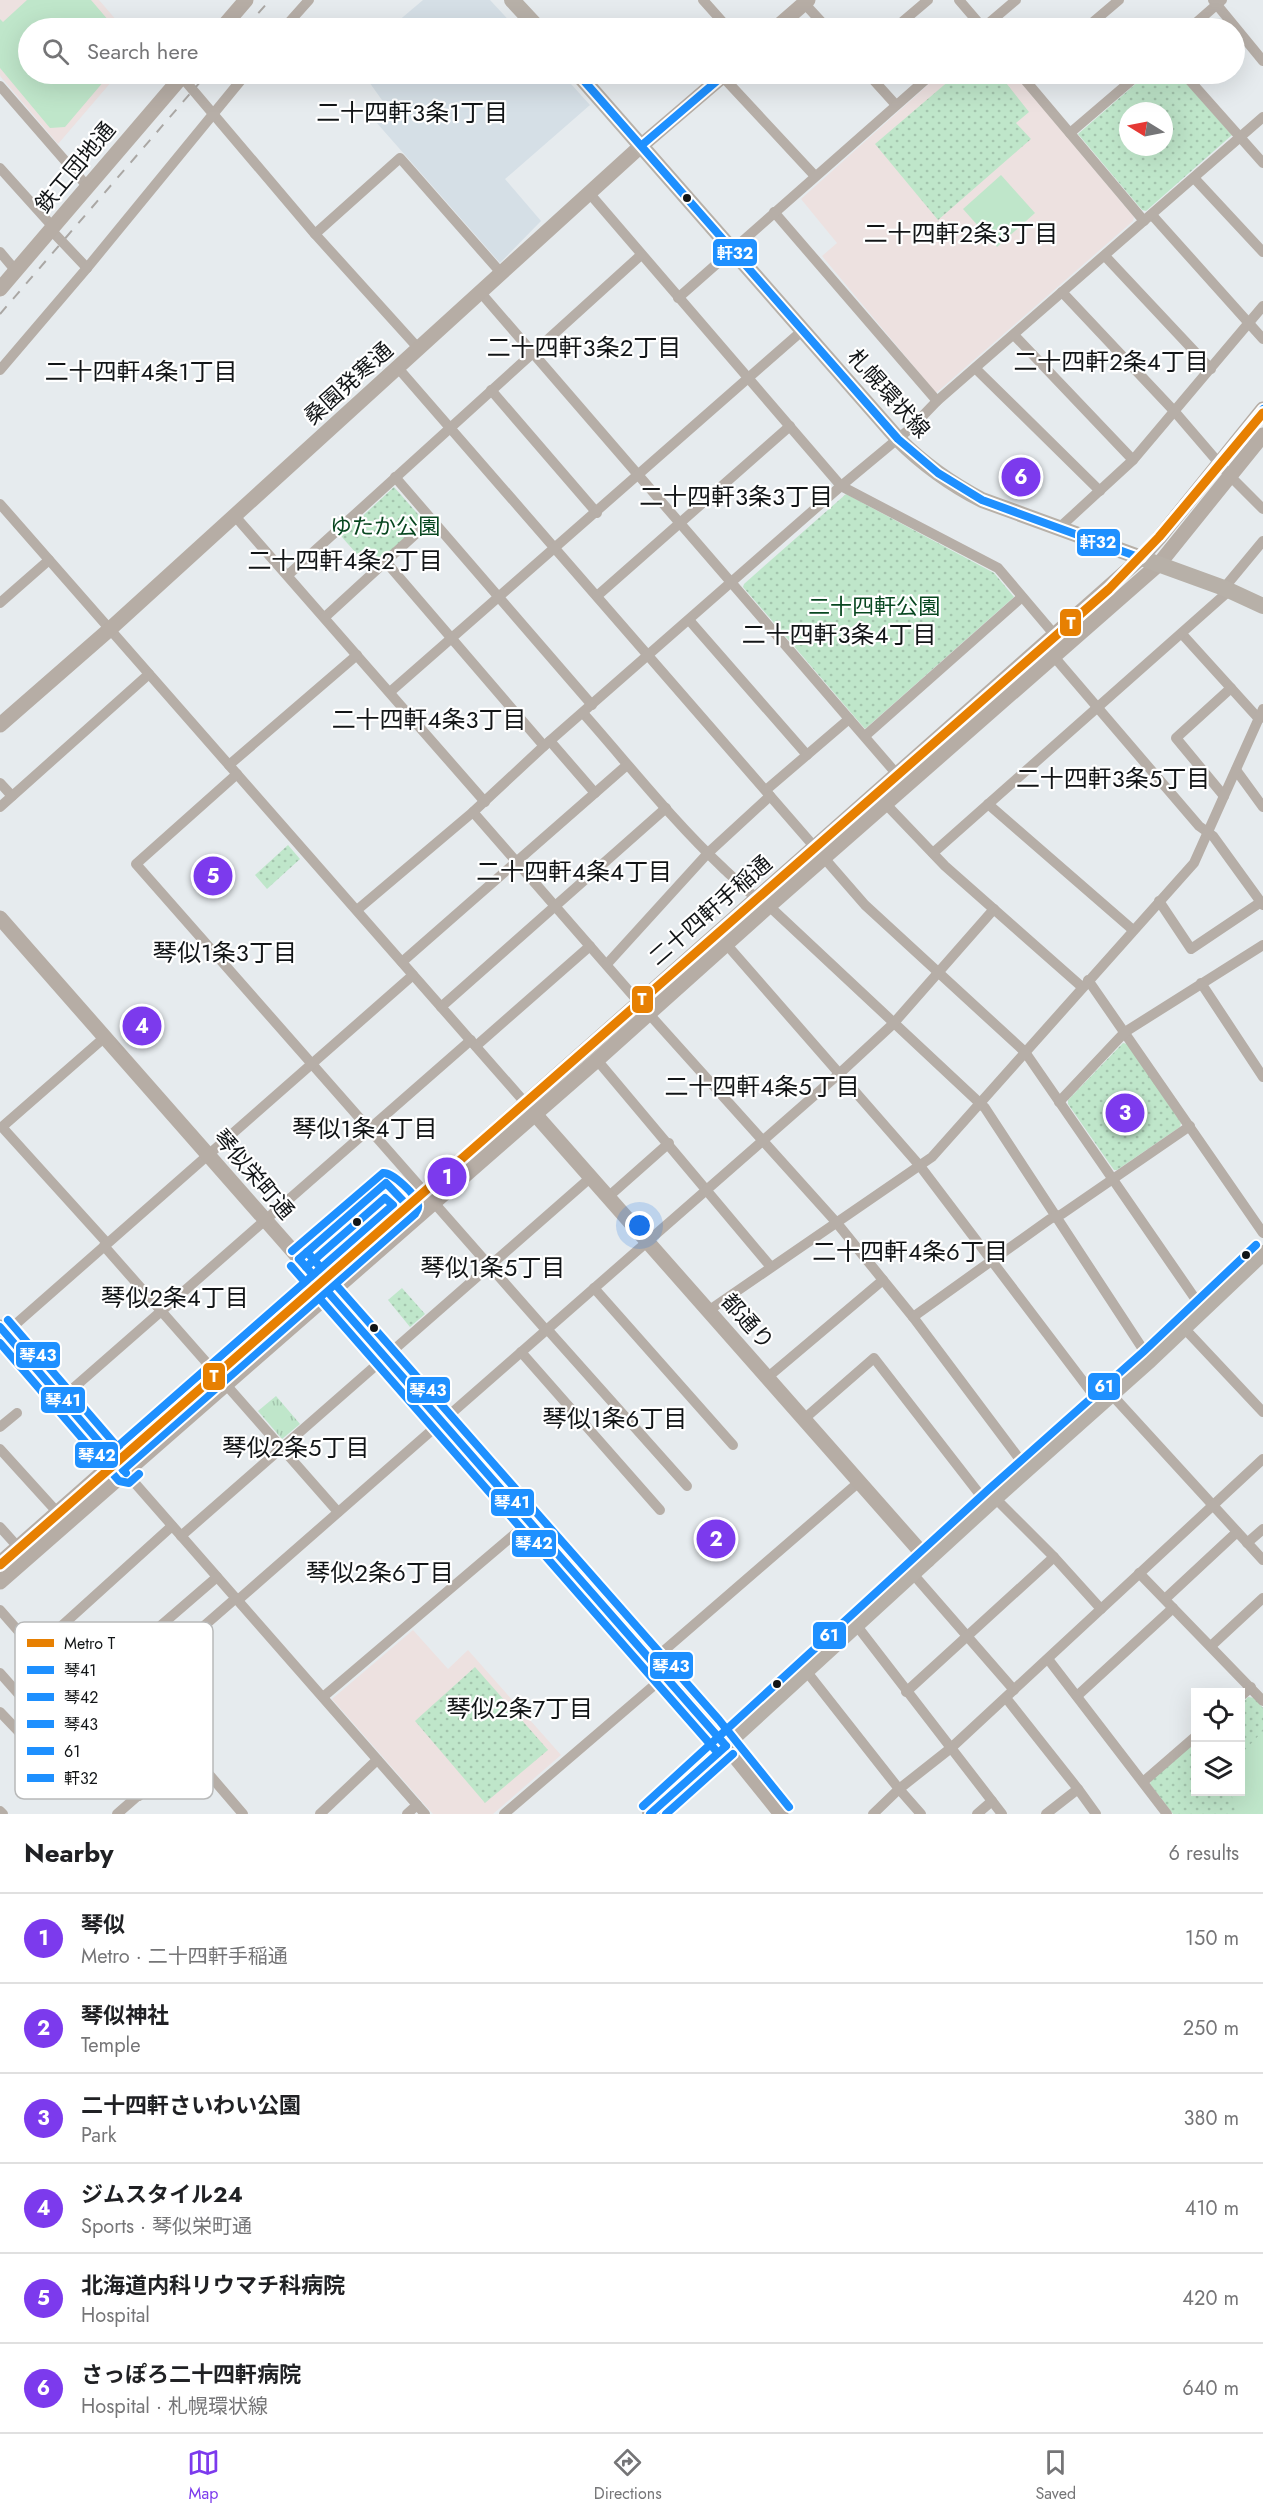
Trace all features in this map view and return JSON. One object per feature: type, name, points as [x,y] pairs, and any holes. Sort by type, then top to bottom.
[{"type":"main road","points":[[512,0],[529,18]]},
{"type":"main road","name":"札幌環状線","points":[[587,84],[898,439],[924,464],[958,488],[982,500],[1227,589],[1263,606]]},
{"type":"main road","points":[[650,1814],[1027,1469],[1150,1360],[1263,1253]]},
{"type":"street","points":[[231,18],[246,0]]},
{"type":"street","points":[[293,18],[309,0]]},
{"type":"street","points":[[703,0],[719,18]]},
{"type":"street","points":[[907,18],[928,0]]},
{"type":"street","points":[[959,0],[974,18]]},
{"type":"street","points":[[995,18],[1016,0]]},
{"type":"street","points":[[1098,18],[1119,0]]},
{"type":"street","points":[[788,18],[806,2],[819,18]]},
{"type":"street","points":[[1200,18],[1217,2],[1229,18]]},
{"type":"street","points":[[1245,38],[1263,61]]},
{"type":"street","name":"鉄工団地通","points":[[0,289],[174,84]]},
{"type":"street","points":[[190,84],[315,234],[419,349]]},
{"type":"street","points":[[0,370],[87,268],[237,84]]},
{"type":"street","name":"桑園発寒通","points":[[0,725],[110,629],[642,145],[713,84]]},
{"type":"street","points":[[732,84],[815,176]]},
{"type":"street","points":[[877,84],[896,105]]},
{"type":"street","points":[[678,298],[920,84]]},
{"type":"street","points":[[1033,84],[1070,134],[1263,339]]},
{"type":"street","points":[[1070,134],[1128,84]]},
{"type":"street","points":[[1193,84],[1263,163]]},
{"type":"street","points":[[0,86],[87,186]]},
{"type":"street","points":[[357,910],[473,812],[547,743],[898,439],[937,402],[1263,117]]},
{"type":"street","points":[[315,234],[400,158],[502,273]]},
{"type":"street","points":[[0,168],[87,268]]},
{"type":"street","points":[[1195,178],[1263,252]]},
{"type":"street","points":[[590,194],[841,486],[998,568],[1022,597],[1098,708],[1199,826],[1213,836],[1262,903],[1191,949],[1159,901]]},
{"type":"street","points":[[774,212],[937,402]]},
{"type":"street","points":[[0,252],[16,271]]},
{"type":"street","points":[[288,575],[641,255]]},
{"type":"street","points":[[1105,256],[1211,369]]},
{"type":"street","points":[[1062,292],[1263,509]]},
{"type":"street","points":[[481,293],[902,780]]},
{"type":"street","points":[[1059,528],[1133,460],[1263,306]]},
{"type":"street","points":[[390,692],[556,549],[803,330]]},
{"type":"street","points":[[1014,335],[1133,460]]},
{"type":"street","points":[[398,368],[865,905],[1024,1052],[1203,1310]]},
{"type":"street","points":[[976,369],[1100,491]]},
{"type":"street","points":[[490,390],[597,513]]},
{"type":"street","name":"二十四軒手稲通","points":[[1054,646],[1160,538],[1263,409]]},
{"type":"street","points":[[597,596],[790,426]]},
{"type":"street","name":"二十四軒手稲通","points":[[0,1582],[121,1467],[645,1008],[762,902],[1054,646],[1159,564],[1263,435]]},
{"type":"street","points":[[395,477],[592,705]]},
{"type":"street","points":[[0,504],[530,1108]]},
{"type":"street","points":[[234,515],[484,802]]},
{"type":"street","points":[[325,617],[432,519]]},
{"type":"street","points":[[933,853],[1182,634],[1227,589],[1263,541]]},
{"type":"street","points":[[0,603],[49,560]]},
{"type":"street","points":[[386,562],[547,743],[595,793]]},
{"type":"street","points":[[864,736],[1022,597]]},
{"type":"street","points":[[688,620],[807,755]]},
{"type":"street","points":[[708,1311],[932,1157],[1194,863],[1261,714],[1231,688],[1182,634]]},
{"type":"street","points":[[357,655],[233,769],[136,864],[489,1266],[687,1486]]},
{"type":"street","points":[[0,807],[149,674]]},
{"type":"street","points":[[1224,796],[1176,738],[1231,688]]},
{"type":"street","points":[[583,713],[627,765],[708,853],[985,1108],[1150,1360]]},
{"type":"street","points":[[607,964],[708,853],[807,755],[849,719]]},
{"type":"street","points":[[402,962],[627,765]]},
{"type":"street","points":[[1236,770],[1263,807]]},
{"type":"street","points":[[0,783],[12,796]]},
{"type":"street","points":[[881,798],[933,853],[994,909],[1085,984],[1125,1032],[1263,1233]]},
{"type":"street","points":[[988,804],[1133,930]]},
{"type":"street","points":[[441,1006],[666,808]]},
{"type":"street","points":[[473,812],[836,1222],[913,1317],[1027,1469]]},
{"type":"street","name":"二十四軒手稲通","points":[[530,1108],[597,1060],[645,1008],[727,945],[762,902]]},
{"type":"street","points":[[210,1622],[840,1073],[893,1024],[994,909]]},
{"type":"street","name":"琴似栄町通","points":[[0,918],[726,1746],[778,1813]]},
{"type":"street","points":[[727,945],[920,1166],[992,1261],[1106,1400],[1212,1505],[1263,1560]]},
{"type":"street","points":[[1059,1102],[1125,1032],[1263,945]]},
{"type":"street","points":[[62,1398],[370,1128],[590,946]]},
{"type":"street","points":[[413,975],[106,1245],[2,1333],[62,1398],[426,1814]]},
{"type":"street","points":[[1201,984],[1263,1077]]},
{"type":"street","points":[[105,1038],[1,1127],[338,1512]]},
{"type":"street","points":[[597,1060],[771,1267]]},
{"type":"street","name":"都通り","points":[[530,1108],[928,1560]]},
{"type":"street","points":[[913,1317],[1056,1216],[1113,1180],[1190,1126]]},
{"type":"street","points":[[608,1197],[669,1143]]},
{"type":"street","points":[[181,1536],[590,1178]]},
{"type":"street","points":[[768,1377],[884,1280]]},
{"type":"street","points":[[594,1288],[734,1445]]},
{"type":"street","points":[[1184,1328],[1263,1412]]},
{"type":"street","points":[[521,1352],[660,1510]]},
{"type":"street","points":[[804,1419],[874,1358],[991,1502],[1054,1557],[1101,1609]]},
{"type":"street","points":[[0,1427],[17,1413]]},
{"type":"street","points":[[0,1449],[58,1513]]},
{"type":"street","points":[[873,1814],[898,1789],[951,1748],[1006,1698],[1263,1459]]},
{"type":"street","name":"二十四軒手稲通","points":[[0,1563],[58,1513],[121,1467]]},
{"type":"street","points":[[652,1661],[859,1482]]},
{"type":"street","points":[[322,1697],[530,1521]]},
{"type":"street","points":[[66,1622],[172,1526]]},
{"type":"street","points":[[0,1527],[18,1547]]},
{"type":"street","points":[[1247,1543],[1263,1529]]},
{"type":"street","points":[[1165,1599],[1237,1532]]},
{"type":"street","points":[[906,1692],[1054,1557]]},
{"type":"street","points":[[1139,1573],[1263,1701]]},
{"type":"street","points":[[913,1574],[1014,1689]]},
{"type":"street","points":[[165,1622],[217,1577]]},
{"type":"street","points":[[1210,1646],[1263,1598]]},
{"type":"street","points":[[1077,1696],[1173,1608]]},
{"type":"street","points":[[0,1610],[15,1627]]},
{"type":"street","points":[[857,1626],[1002,1814]]},
{"type":"street","points":[[1048,1659],[1166,1814]]},
{"type":"street","points":[[807,1672],[898,1789],[921,1814]]},
{"type":"street","points":[[0,1673],[15,1690]]},
{"type":"street","points":[[504,1814],[665,1676]]},
{"type":"street","points":[[1245,1692],[1251,1687]]},
{"type":"street","points":[[1006,1698],[1096,1814]]},
{"type":"street","points":[[0,1712],[15,1728]]},
{"type":"street","points":[[1143,1782],[1191,1740]]},
{"type":"street","points":[[320,1814],[377,1760]]},
{"type":"street","points":[[213,1779],[243,1814]]},
{"type":"street","points":[[1046,1814],[1078,1788]]},
{"type":"street","points":[[117,1814],[135,1799]]},
{"type":"street","points":[[977,1814],[992,1801]]},
{"type":"street","points":[[407,1814],[417,1805]]},
{"type":"shaded area","points":[[0,0],[99,0],[114,18],[18,18],[18,84],[109,84],[58,144],[0,76]]},
{"type":"shaded area","points":[[423,0],[490,0],[507,18],[402,18]]},
{"type":"shaded area","points":[[371,84],[571,84],[590,105],[505,179],[541,221],[500,263],[376,122],[389,110]]},
{"type":"shaded area","points":[[929,84],[1022,84],[1134,217],[1133,221],[936,393],[822,256],[837,243],[801,199]]},
{"type":"shaded area","points":[[413,1630],[448,1669],[468,1650],[561,1755],[493,1814],[433,1814],[332,1699]]},
{"type":"green space","points":[[27,0],[91,0],[106,18],[18,18],[18,84],[102,84],[65,127],[50,128],[0,68],[0,19],[3,22]]},
{"type":"green space","points":[[945,84],[1007,84],[1029,112],[1016,123],[1031,139],[938,220],[875,144]]},
{"type":"green space","points":[[1136,84],[1187,84],[1232,135],[1146,211],[1142,210],[1078,134]]},
{"type":"green space","points":[[1001,175],[1035,213],[997,247],[963,209]]},
{"type":"green space","name":"ゆたか公園","points":[[394,487],[424,521],[370,569],[341,536]]},
{"type":"green space","name":"二十四軒公園","points":[[846,494],[994,573],[1014,597],[865,729],[743,587]]},
{"type":"green space","points":[[288,845],[300,859],[267,889],[255,875]]},
{"type":"green space","points":[[1123,1043],[1128,1044],[1181,1123],[1180,1127],[1114,1170],[1068,1104],[1068,1100]]},
{"type":"green space","points":[[402,1288],[425,1314],[410,1327],[388,1300]]},
{"type":"green space","points":[[276,1396],[300,1424],[282,1439],[258,1411]]},
{"type":"green space","points":[[475,1667],[548,1750],[485,1803],[415,1721]]},
{"type":"green space","points":[[1248,1697],[1255,1698],[1263,1708],[1263,1814],[1173,1814],[1150,1784],[1151,1780],[1191,1745],[1191,1796],[1245,1796],[1245,1700]]},
{"type":"green space","points":[[1263,1731],[1263,1814],[1236,1814],[1232,1796],[1245,1796],[1245,1750]]},
{"type":"railway","points":[[254,18],[270,0]]},
{"type":"railway","points":[[0,314],[198,84]]},
{"type":"metro line","name":"T","points":[[0,1565],[1109,589],[1159,537],[1263,413]]},
{"type":"transit line","name":"軒32","points":[[587,84],[898,439],[938,473],[982,500],[1141,558],[1263,409]]},
{"type":"transit line","name":"軒32","points":[[642,145],[713,84]]},
{"type":"transit line","name":"琴42","points":[[123,1470],[415,1214],[418,1208],[417,1201],[398,1180],[383,1173],[292,1251]]},
{"type":"transit line","name":"琴41","points":[[299,1259],[386,1183],[408,1206]]},
{"type":"transit line","name":"琴43","points":[[109,1454],[393,1205],[385,1198],[306,1267]]},
{"type":"transit line","name":"琴41","points":[[116,1462],[408,1206]]},
{"type":"transit line","name":"61","points":[[643,1806],[988,1490],[1143,1352],[1256,1245]]},
{"type":"transit line","name":"琴43","points":[[307,1252],[719,1720],[789,1807]]},
{"type":"transit line","name":"琴41","points":[[299,1259],[726,1746]]},
{"type":"transit line","name":"琴42","points":[[291,1266],[718,1753]]},
{"type":"transit line","name":"琴43","points":[[8,1320],[127,1458]]},
{"type":"transit line","name":"琴41","points":[[0,1327],[126,1473]]},
{"type":"transit line","name":"琴42","points":[[0,1343],[119,1481],[129,1483],[139,1474]]},
{"type":"transit line","name":"琴41","points":[[650,1814],[726,1746]]},
{"type":"transit line","name":"琴42","points":[[666,1814],[733,1754]]},
{"type":"place","name":"さっぽろ二十四軒病院","points":[[1021,477]]},
{"type":"place","name":"北海道内科リウマチ科病院","points":[[213,876]]},
{"type":"place","name":"ジムスタイル24","points":[[142,1026]]},
{"type":"place","name":"二十四軒さいわい公園","points":[[1125,1113]]},
{"type":"place","name":"琴似","points":[[447,1177]]},
{"type":"place","name":"琴似神社","points":[[716,1539]]},
{"type":"district","name":"二十四軒3条1丁目","points":[[412,113]]},
{"type":"district","name":"二十四軒2条3丁目","points":[[961,234]]},
{"type":"district","name":"二十四軒3条2丁目","points":[[584,348]]},
{"type":"district","name":"二十四軒2条4丁目","points":[[1111,362]]},
{"type":"district","name":"二十四軒4条1丁目","points":[[141,372]]},
{"type":"district","name":"二十四軒3条3丁目","points":[[736,497]]},
{"type":"district","name":"二十四軒4条2丁目","points":[[345,561]]},
{"type":"district","name":"二十四軒3条4丁目","points":[[839,635]]},
{"type":"district","name":"二十四軒4条3丁目","points":[[429,720]]},
{"type":"district","name":"二十四軒3条5丁目","points":[[1113,779]]},
{"type":"district","name":"二十四軒4条4丁目","points":[[574,872]]},
{"type":"district","name":"琴似1条3丁目","points":[[225,953]]},
{"type":"district","name":"二十四軒4条5丁目","points":[[762,1087]]},
{"type":"district","name":"琴似1条4丁目","points":[[365,1129]]},
{"type":"district","name":"二十四軒4条6丁目","points":[[910,1252]]},
{"type":"district","name":"琴似1条5丁目","points":[[493,1268]]},
{"type":"district","name":"琴似2条4丁目","points":[[175,1298]]},
{"type":"district","name":"琴似1条6丁目","points":[[615,1419]]},
{"type":"district","name":"琴似2条5丁目","points":[[296,1448]]},
{"type":"district","name":"琴似2条6丁目","points":[[380,1573]]},
{"type":"district","name":"琴似2条7丁目","points":[[520,1709]]}]
